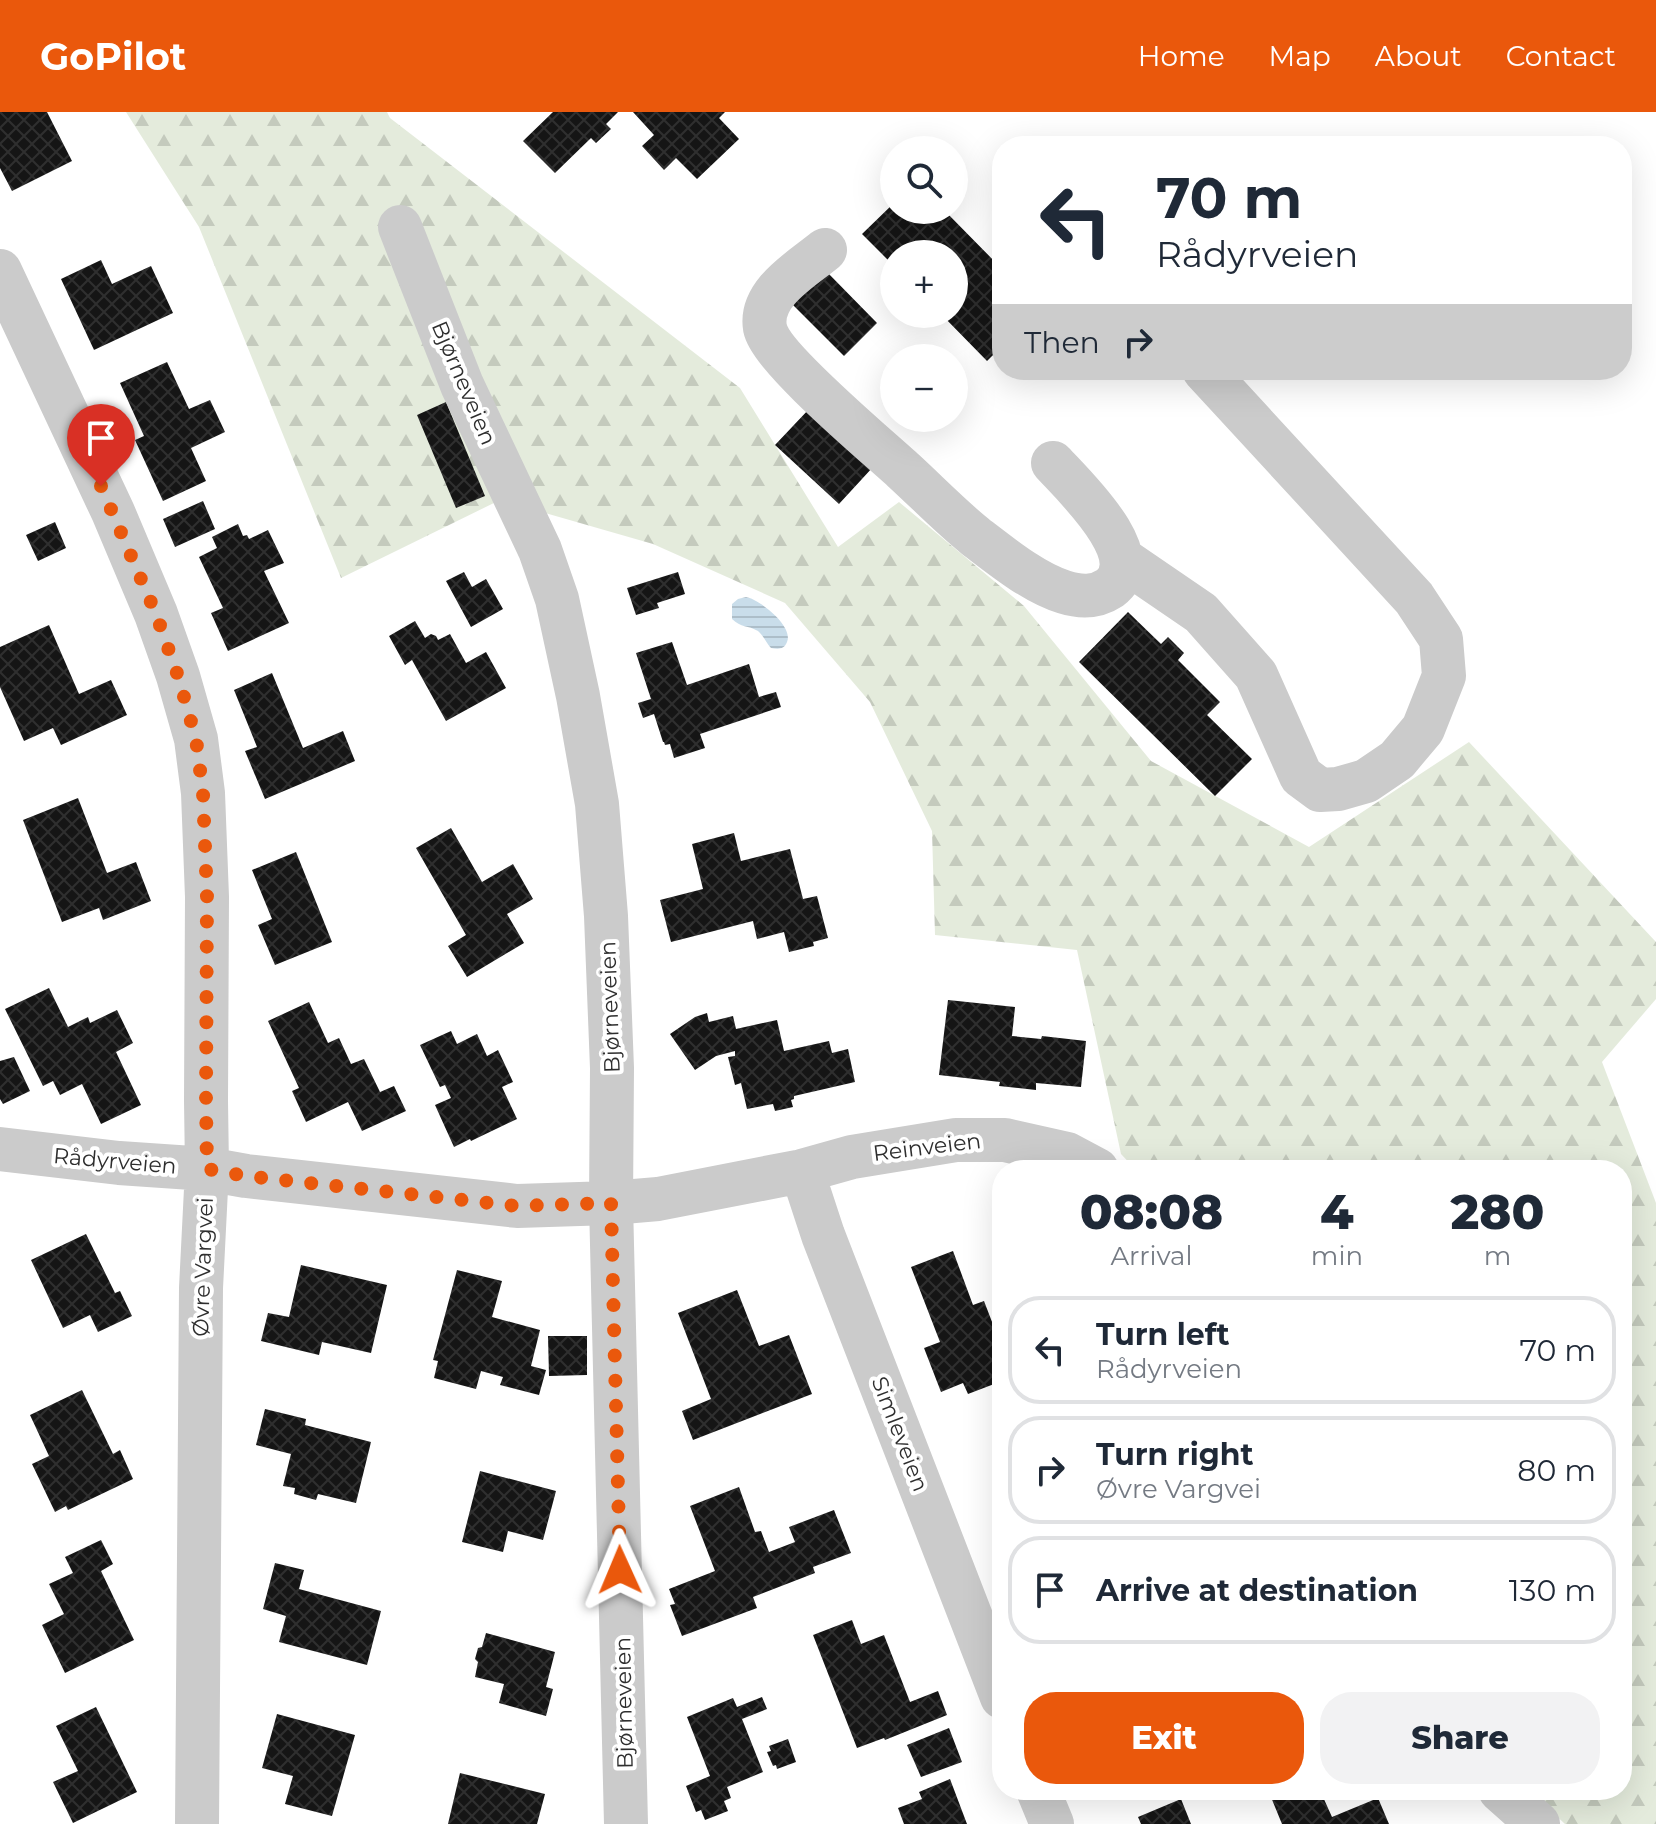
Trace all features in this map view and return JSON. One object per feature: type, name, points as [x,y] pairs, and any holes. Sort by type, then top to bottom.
[{"type":"street","name":"Bjørneveien","points":[[400,227],[462,385],[540,550],[557,599],[597,804],[606,916],[612,1068],[611,1203],[626,1824]]},
{"type":"street","points":[[825,250],[778,289],[766,307],[765,327],[771,342],[821,395],[975,536],[1031,577],[1061,592],[1087,597],[1109,589],[1116,582],[1122,559],[1116,541],[1097,512],[1053,463]]},
{"type":"street","name":"Øvre Vargvei","points":[[0,271],[120,526],[156,614],[196,739],[203,793],[207,897],[207,1169],[201,1288],[197,1824]]},
{"type":"street","points":[[1122,559],[1201,613],[1256,675],[1301,776],[1320,790],[1338,789],[1366,781],[1397,760],[1423,729],[1444,676],[1441,639],[1414,598],[1213,380]]},
{"type":"street","name":"Reinveien","points":[[802,1171],[852,1157],[956,1140],[1005,1140],[1067,1154],[1078,1160]]},
{"type":"street","name":"Rådyrveien","points":[[0,1149],[119,1163],[207,1169],[517,1206],[658,1199],[802,1171]]},
{"type":"street","name":"Simleveien","points":[[802,1171],[823,1235],[992,1671]]},
{"type":"street","points":[[1042,1800],[1052,1824]]},
{"type":"street","points":[[1511,1800],[1538,1824]]},
{"type":"green space","points":[[126,112],[387,112],[390,118],[740,388],[838,547],[899,502],[1024,606],[1151,761],[1309,847],[1469,742],[1656,942],[1656,999],[1602,1062],[1656,1203],[1656,1824],[1565,1824],[1540,1800],[1632,1800],[1632,1160],[1127,1160],[1121,1154],[1077,950],[935,935],[932,831],[870,702],[785,603],[653,544],[500,500],[341,578],[199,227]]},
{"type":"water","points":[[746,597],[767,608],[781,621],[788,636],[784,646],[771,648],[758,631],[732,619],[732,604]]},
{"type":"building","points":[[0,112],[47,112],[72,161],[12,191],[0,168]]},
{"type":"building","points":[[553,112],[618,112],[606,124],[611,129],[596,143],[591,138],[555,173],[523,141]]},
{"type":"building","points":[[633,112],[725,112],[719,118],[739,139],[697,179],[676,158],[664,170],[642,146],[654,135]]},
{"type":"building","points":[[880,217],[880,224],[958,224],[992,259],[992,356],[987,361],[955,328],[968,328],[968,240],[880,240],[880,252],[862,234]]},
{"type":"building","points":[[101,260],[112,284],[151,266],[173,313],[94,350],[61,279]]},
{"type":"building","points":[[826,271],[877,323],[844,356],[792,304]]},
{"type":"building","points":[[167,362],[189,409],[210,400],[225,432],[191,448],[206,481],[163,501],[135,440],[144,436],[120,383]]},
{"type":"building","points":[[446,402],[485,496],[456,508],[417,415]]},
{"type":"building","points":[[810,408],[873,467],[839,504],[775,445]]},
{"type":"building","points":[[203,501],[215,529],[175,547],[163,519]]},
{"type":"building","points":[[55,522],[66,548],[38,561],[26,535]]},
{"type":"building","points":[[238,524],[243,536],[247,535],[249,539],[268,530],[284,563],[264,571],[289,623],[228,651],[211,613],[223,608],[199,557],[217,548],[212,537]]},
{"type":"building","points":[[464,572],[472,587],[486,579],[503,609],[471,627],[446,581]]},
{"type":"building","points":[[678,572],[685,594],[657,603],[659,608],[636,615],[627,588]]},
{"type":"building","points":[[1128,612],[1161,644],[1168,637],[1184,653],[1178,660],[1220,702],[1207,715],[1252,759],[1215,796],[1079,662]]},
{"type":"building","points":[[415,621],[425,638],[431,634],[438,640],[450,634],[466,663],[486,652],[506,688],[446,721],[412,660],[405,665],[389,636]]},
{"type":"building","points":[[49,625],[79,694],[111,680],[127,715],[61,745],[53,728],[24,741],[0,687],[0,647]]},
{"type":"building","points":[[672,642],[687,685],[749,664],[759,697],[776,692],[781,707],[700,734],[705,748],[674,758],[670,744],[663,742],[654,714],[643,718],[638,703],[651,699],[636,653]]},
{"type":"building","points":[[272,673],[303,748],[343,731],[355,761],[265,799],[245,751],[257,747],[234,690]]},
{"type":"building","points":[[78,798],[107,873],[136,862],[151,901],[103,920],[99,908],[62,922],[23,820]]},
{"type":"building","points":[[451,828],[482,882],[513,864],[533,899],[507,914],[524,943],[467,977],[448,946],[466,935],[416,848]]},
{"type":"building","points":[[734,833],[741,861],[790,849],[803,899],[817,896],[828,938],[813,942],[814,946],[789,952],[784,932],[757,939],[753,921],[671,942],[660,900],[703,889],[692,844]]},
{"type":"building","points":[[296,852],[332,942],[275,965],[258,925],[272,919],[252,870]]},
{"type":"building","points":[[49,988],[68,1027],[88,1017],[90,1023],[117,1010],[133,1043],[116,1052],[141,1105],[101,1124],[82,1084],[60,1095],[53,1081],[43,1086],[5,1009]]},
{"type":"building","points":[[948,1000],[1015,1007],[1012,1036],[1086,1041],[1081,1087],[1036,1083],[1036,1090],[999,1086],[1000,1082],[939,1075]]},
{"type":"building","points":[[309,1002],[328,1043],[339,1038],[351,1064],[364,1059],[380,1092],[394,1086],[406,1111],[362,1131],[348,1102],[306,1122],[292,1091],[299,1088],[268,1021]]},
{"type":"building","points":[[707,1013],[709,1022],[733,1016],[736,1029],[777,1020],[784,1051],[829,1041],[832,1053],[848,1049],[855,1082],[794,1096],[791,1100],[793,1107],[775,1111],[773,1104],[747,1109],[741,1083],[735,1085],[728,1057],[735,1056],[735,1051],[716,1056],[695,1070],[670,1034],[695,1017]]},
{"type":"building","points":[[451,1031],[457,1044],[477,1034],[487,1056],[498,1050],[513,1082],[502,1087],[517,1119],[454,1147],[435,1105],[451,1098],[445,1085],[440,1087],[420,1045]]},
{"type":"building","points":[[14,1057],[30,1091],[3,1104],[0,1099],[0,1061]]},
{"type":"building","points":[[86,1234],[115,1293],[120,1291],[132,1316],[98,1332],[90,1315],[63,1328],[31,1260]]},
{"type":"building","points":[[953,1251],[973,1305],[984,1301],[992,1322],[992,1385],[968,1394],[963,1383],[941,1392],[924,1348],[940,1342],[911,1267]]},
{"type":"building","points":[[301,1265],[387,1285],[371,1353],[322,1342],[319,1355],[261,1341],[268,1313],[289,1317]]},
{"type":"building","points":[[457,1270],[502,1281],[492,1317],[540,1330],[531,1366],[546,1370],[539,1395],[500,1385],[503,1377],[481,1371],[476,1389],[434,1378],[438,1361],[433,1360]]},
{"type":"building","points":[[737,1290],[759,1346],[789,1335],[812,1394],[693,1440],[682,1411],[711,1399],[678,1313]]},
{"type":"building","points":[[548,1336],[587,1336],[587,1375],[549,1376]]},
{"type":"building","points":[[82,1390],[113,1454],[120,1450],[133,1479],[68,1510],[66,1506],[55,1512],[32,1464],[49,1456],[30,1415]]},
{"type":"building","points":[[265,1409],[306,1419],[305,1425],[371,1442],[356,1503],[318,1494],[316,1500],[294,1494],[295,1488],[283,1486],[291,1454],[256,1445]]},
{"type":"building","points":[[480,1471],[556,1491],[543,1540],[508,1531],[503,1552],[462,1542]]},
{"type":"building","points":[[739,1487],[755,1532],[761,1531],[769,1552],[795,1542],[789,1527],[834,1510],[851,1553],[813,1567],[815,1573],[753,1597],[757,1608],[682,1636],[670,1605],[675,1604],[669,1589],[715,1571],[690,1506]]},
{"type":"building","points":[[101,1540],[113,1564],[101,1571],[134,1640],[65,1673],[42,1625],[64,1614],[49,1584],[73,1573],[65,1557]]},
{"type":"building","points":[[275,1563],[304,1570],[299,1589],[381,1611],[367,1665],[279,1642],[286,1616],[263,1609]]},
{"type":"building","points":[[852,1620],[861,1644],[884,1635],[910,1702],[938,1691],[947,1715],[857,1748],[813,1635]]},
{"type":"building","points":[[486,1633],[555,1652],[546,1687],[553,1689],[546,1716],[499,1703],[504,1684],[475,1677],[478,1662],[475,1659]]},
{"type":"building","points":[[762,1697],[767,1709],[742,1719],[763,1772],[727,1787],[731,1798],[724,1801],[728,1811],[705,1820],[701,1810],[696,1812],[686,1786],[710,1776],[687,1717],[733,1698],[737,1707]]},
{"type":"building","points":[[96,1707],[137,1792],[73,1823],[53,1782],[78,1771],[56,1726]]},
{"type":"building","points":[[277,1714],[355,1735],[332,1816],[285,1804],[293,1776],[262,1768]]},
{"type":"building","points":[[949,1728],[962,1762],[921,1777],[907,1745]]},
{"type":"building","points":[[788,1739],[796,1762],[777,1769],[767,1752],[771,1751],[769,1746]]},
{"type":"building","points":[[460,1773],[545,1794],[537,1824],[448,1824]]},
{"type":"building","points":[[950,1779],[967,1824],[904,1824],[898,1808],[922,1799],[919,1792]]},
{"type":"building","points":[[1181,1800],[1191,1824],[1141,1824],[1138,1817]]},
{"type":"building","points":[[1272,1800],[1324,1800],[1332,1817],[1379,1800],[1389,1824],[1282,1824]]},
{"type":"route","points":[[101,486],[156,614],[196,739],[203,793],[207,897],[207,1169],[517,1206],[611,1203],[620,1570]]}]
